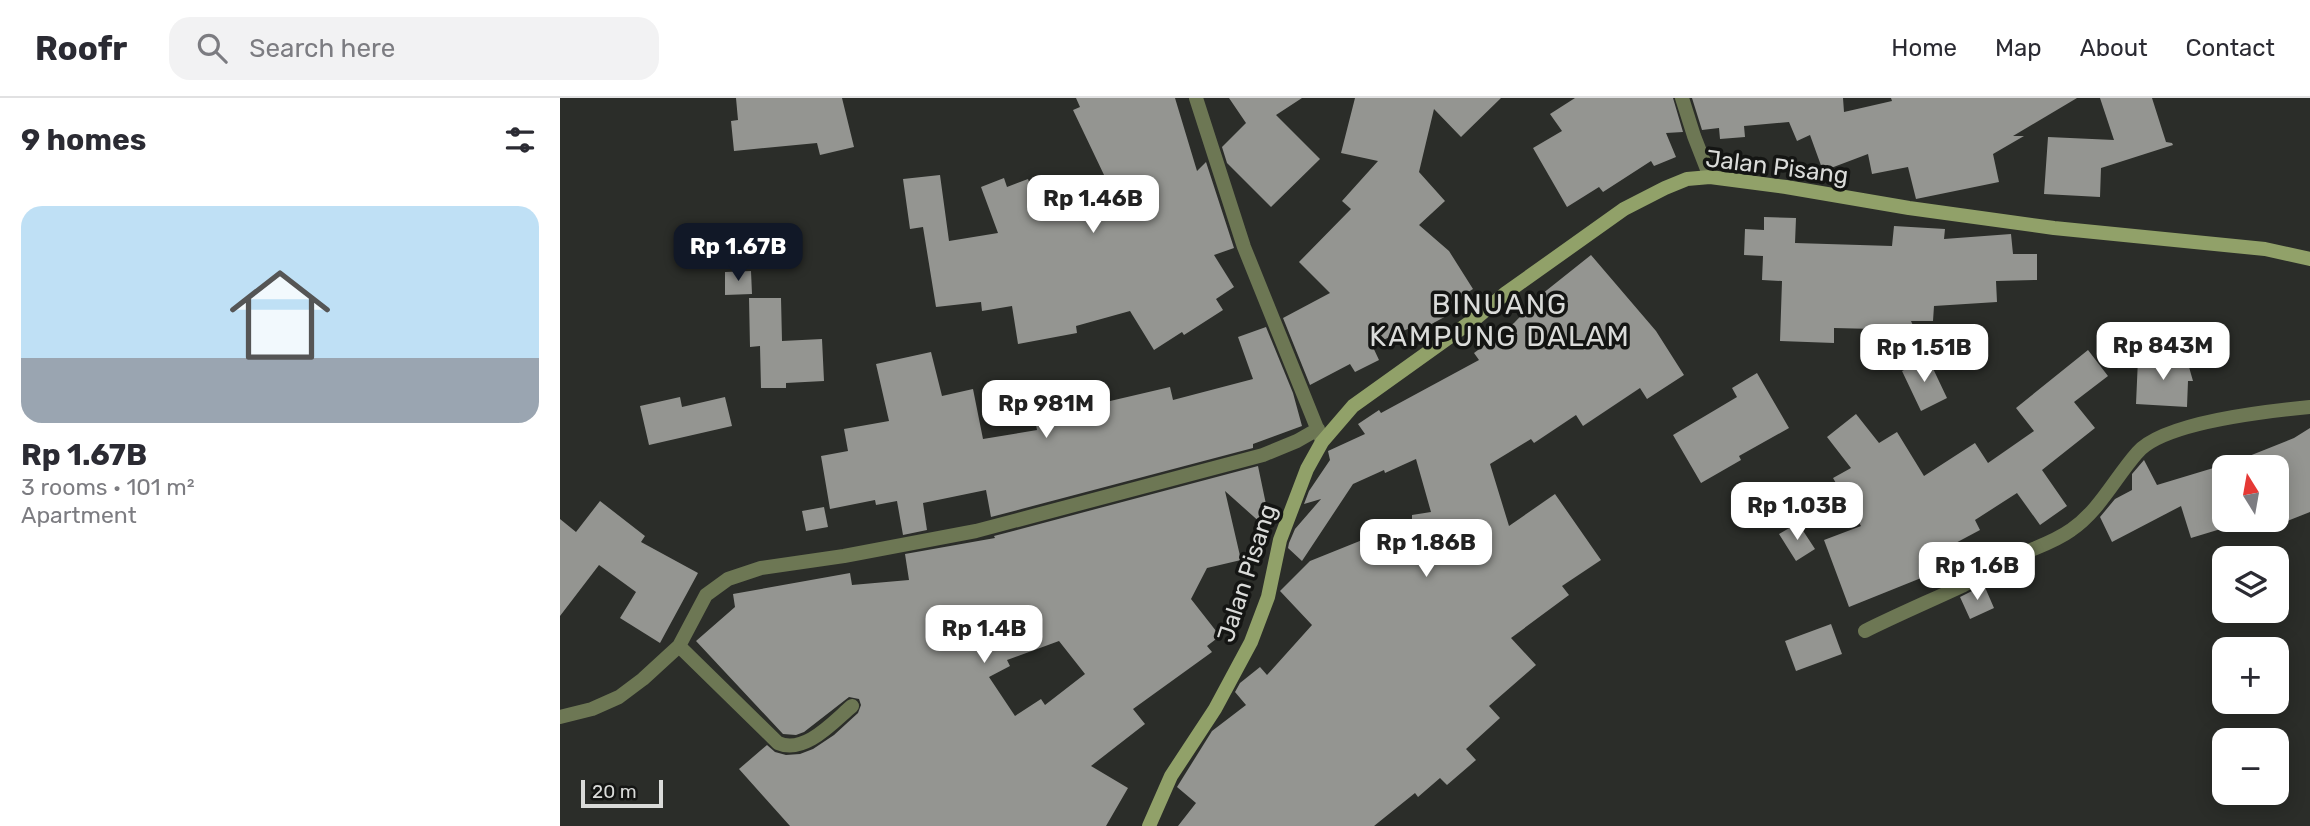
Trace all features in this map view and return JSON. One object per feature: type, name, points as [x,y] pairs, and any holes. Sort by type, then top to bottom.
[{"type":"street","points":[[560,717],[592,709],[620,697],[664,662],[679,646],[706,596],[728,579],[761,568],[844,556],[976,531],[1253,458],[1297,441],[1320,436],[1244,247],[1196,98]]},
{"type":"street","points":[[1682,98],[1710,177]]},
{"type":"street","name":"Jalan Pisang","points":[[1149,826],[1171,776],[1215,709],[1251,642],[1268,597],[1280,540],[1320,436],[1353,406],[1624,209],[1687,179],[1710,177],[2054,228],[2265,249],[2310,258]]},
{"type":"street","points":[[1865,631],[2012,558],[2051,543],[2074,528],[2101,501],[2138,451],[2160,437],[2229,418],[2310,407]]},
{"type":"street","points":[[679,646],[778,743],[786,747],[814,737],[852,705]]},
{"type":"building","points":[[736,98],[842,98],[854,147],[820,155],[817,143],[734,151],[731,121],[738,120]]},
{"type":"building","points":[[1076,98],[1175,98],[1197,171],[1206,162],[1234,248],[1214,255],[1234,287],[1216,299],[1223,310],[1154,350],[1130,311],[1076,326],[1077,333],[1018,344],[1012,306],[982,311],[981,302],[936,307],[923,227],[910,229],[903,179],[940,175],[949,241],[998,233],[981,187],[1004,178],[1007,187],[1028,179],[1036,200],[1105,177],[1073,110],[1080,107]]},
{"type":"building","points":[[1229,98],[1302,98],[1276,115],[1320,159],[1271,207],[1227,163],[1222,147],[1246,123]]},
{"type":"building","points":[[1355,98],[1501,98],[1461,137],[1434,109],[1419,172],[1445,201],[1419,225],[1449,251],[1473,289],[1446,306],[1450,314],[1413,334],[1410,328],[1372,345],[1379,360],[1355,372],[1350,364],[1310,385],[1283,318],[1330,293],[1299,262],[1351,209],[1342,201],[1378,161],[1341,153]]},
{"type":"building","points":[[1575,98],[1673,98],[1683,132],[1666,133],[1676,157],[1654,166],[1651,161],[1603,192],[1599,187],[1567,207],[1533,148],[1562,131],[1550,114]]},
{"type":"building","points":[[1692,98],[1843,98],[1844,112],[1892,101],[1891,98],[2077,98],[2013,136],[2024,136],[1993,154],[1999,182],[1916,199],[1908,167],[1872,174],[1868,154],[1823,171],[1810,135],[1797,141],[1789,122],[1744,126],[1745,137],[1720,139],[1719,128],[1702,130]]},
{"type":"building","points":[[2100,98],[2152,98],[2166,142],[2173,145],[2101,168],[2100,197],[2044,194],[2048,137],[2114,140]]},
{"type":"building","points":[[1764,217],[1796,218],[1795,243],[1892,246],[1894,226],[1945,229],[1944,239],[2011,234],[2013,254],[2037,254],[2037,280],[1996,281],[1997,302],[1934,306],[1933,321],[1911,321],[1915,330],[1834,328],[1834,343],[1780,341],[1782,281],[1762,280],[1763,256],[1744,255],[1745,229],[1764,230]]},
{"type":"building","points":[[1591,255],[1656,331],[1684,375],[1647,399],[1640,388],[1583,426],[1576,415],[1534,443],[1531,439],[1490,464],[1509,526],[1555,494],[1601,560],[1562,586],[1569,595],[1511,638],[1536,665],[1489,706],[1500,718],[1466,749],[1476,760],[1447,785],[1440,778],[1418,797],[1415,793],[1374,826],[1178,826],[1196,803],[1177,787],[1212,731],[1246,705],[1235,692],[1240,683],[1260,667],[1267,675],[1312,625],[1280,591],[1310,561],[1412,520],[1412,515],[1431,512],[1416,459],[1385,473],[1384,470],[1353,484],[1302,561],[1288,548],[1289,543],[1295,529],[1321,499],[1304,504],[1309,491],[1330,460],[1328,451],[1365,434],[1358,424],[1379,410],[1381,413],[1479,360],[1474,353],[1514,323],[1542,294]]},
{"type":"building","points":[[751,271],[752,294],[725,295],[725,272]]},
{"type":"building","points":[[749,298],[781,298],[782,341],[822,339],[824,381],[786,383],[786,388],[761,388],[760,346],[750,347]]},
{"type":"building","points":[[1266,327],[1293,393],[1302,426],[1253,444],[1253,448],[991,517],[986,490],[923,503],[927,530],[903,535],[897,501],[876,505],[875,500],[830,509],[821,456],[848,451],[844,429],[889,421],[876,364],[931,352],[942,396],[973,389],[983,439],[1037,430],[1035,419],[1094,409],[1093,405],[1170,387],[1173,400],[1253,379],[1238,337]]},
{"type":"building","points":[[2088,350],[2108,376],[2074,402],[2095,428],[2042,470],[2067,506],[2040,525],[2017,493],[1975,520],[1980,530],[1935,554],[1941,570],[1849,607],[1824,540],[1861,526],[1833,478],[1851,468],[1827,437],[1856,414],[1879,443],[1897,432],[1924,476],[1975,443],[1988,463],[2034,431],[2016,408]]},
{"type":"building","points":[[1928,358],[1947,398],[1921,411],[1902,371]]},
{"type":"building","points":[[2138,359],[2187,360],[2193,381],[2188,381],[2187,407],[2136,404]]},
{"type":"building","points":[[1757,373],[1789,428],[1739,456],[1741,460],[1701,483],[1673,435],[1737,397],[1732,388]]},
{"type":"building","points":[[680,397],[682,407],[725,397],[732,426],[649,445],[640,406]]},
{"type":"building","points":[[2310,428],[2310,512],[2289,520],[2289,455],[2252,455],[2294,438]]},
{"type":"building","points":[[2144,460],[2157,485],[2212,468],[2212,532],[2191,538],[2181,506],[2112,542],[2100,517],[2115,499],[2132,490],[2132,474]]},
{"type":"building","points":[[1258,466],[1272,533],[1225,491],[1241,560],[1207,568],[1191,599],[1220,636],[1207,646],[1212,652],[1133,709],[1145,724],[1091,766],[1128,788],[1106,826],[790,826],[739,769],[767,745],[775,752],[786,755],[813,749],[834,735],[858,713],[861,705],[859,699],[849,697],[804,732],[796,735],[783,734],[696,641],[735,607],[733,594],[850,573],[852,585],[909,580],[905,554],[995,538],[994,536]],"holes":[[[1059,641],[1085,674],[1045,705],[1041,699],[1015,716],[989,677],[1010,666],[1007,660]]]},
{"type":"building","points":[[600,501],[645,536],[641,542],[698,573],[660,643],[620,618],[636,592],[599,565],[560,616],[560,519],[576,532]]},
{"type":"building","points":[[824,507],[828,527],[806,531],[802,511]]},
{"type":"building","points":[[1798,523],[1815,549],[1796,561],[1779,534]]},
{"type":"building","points":[[1984,585],[1994,608],[1970,619],[1960,597]]},
{"type":"building","points":[[1831,624],[1842,654],[1796,671],[1785,641]]},
{"type":"district","name":"BINUANG KAMPUNG DALAM","points":[[1500,320]]}]
